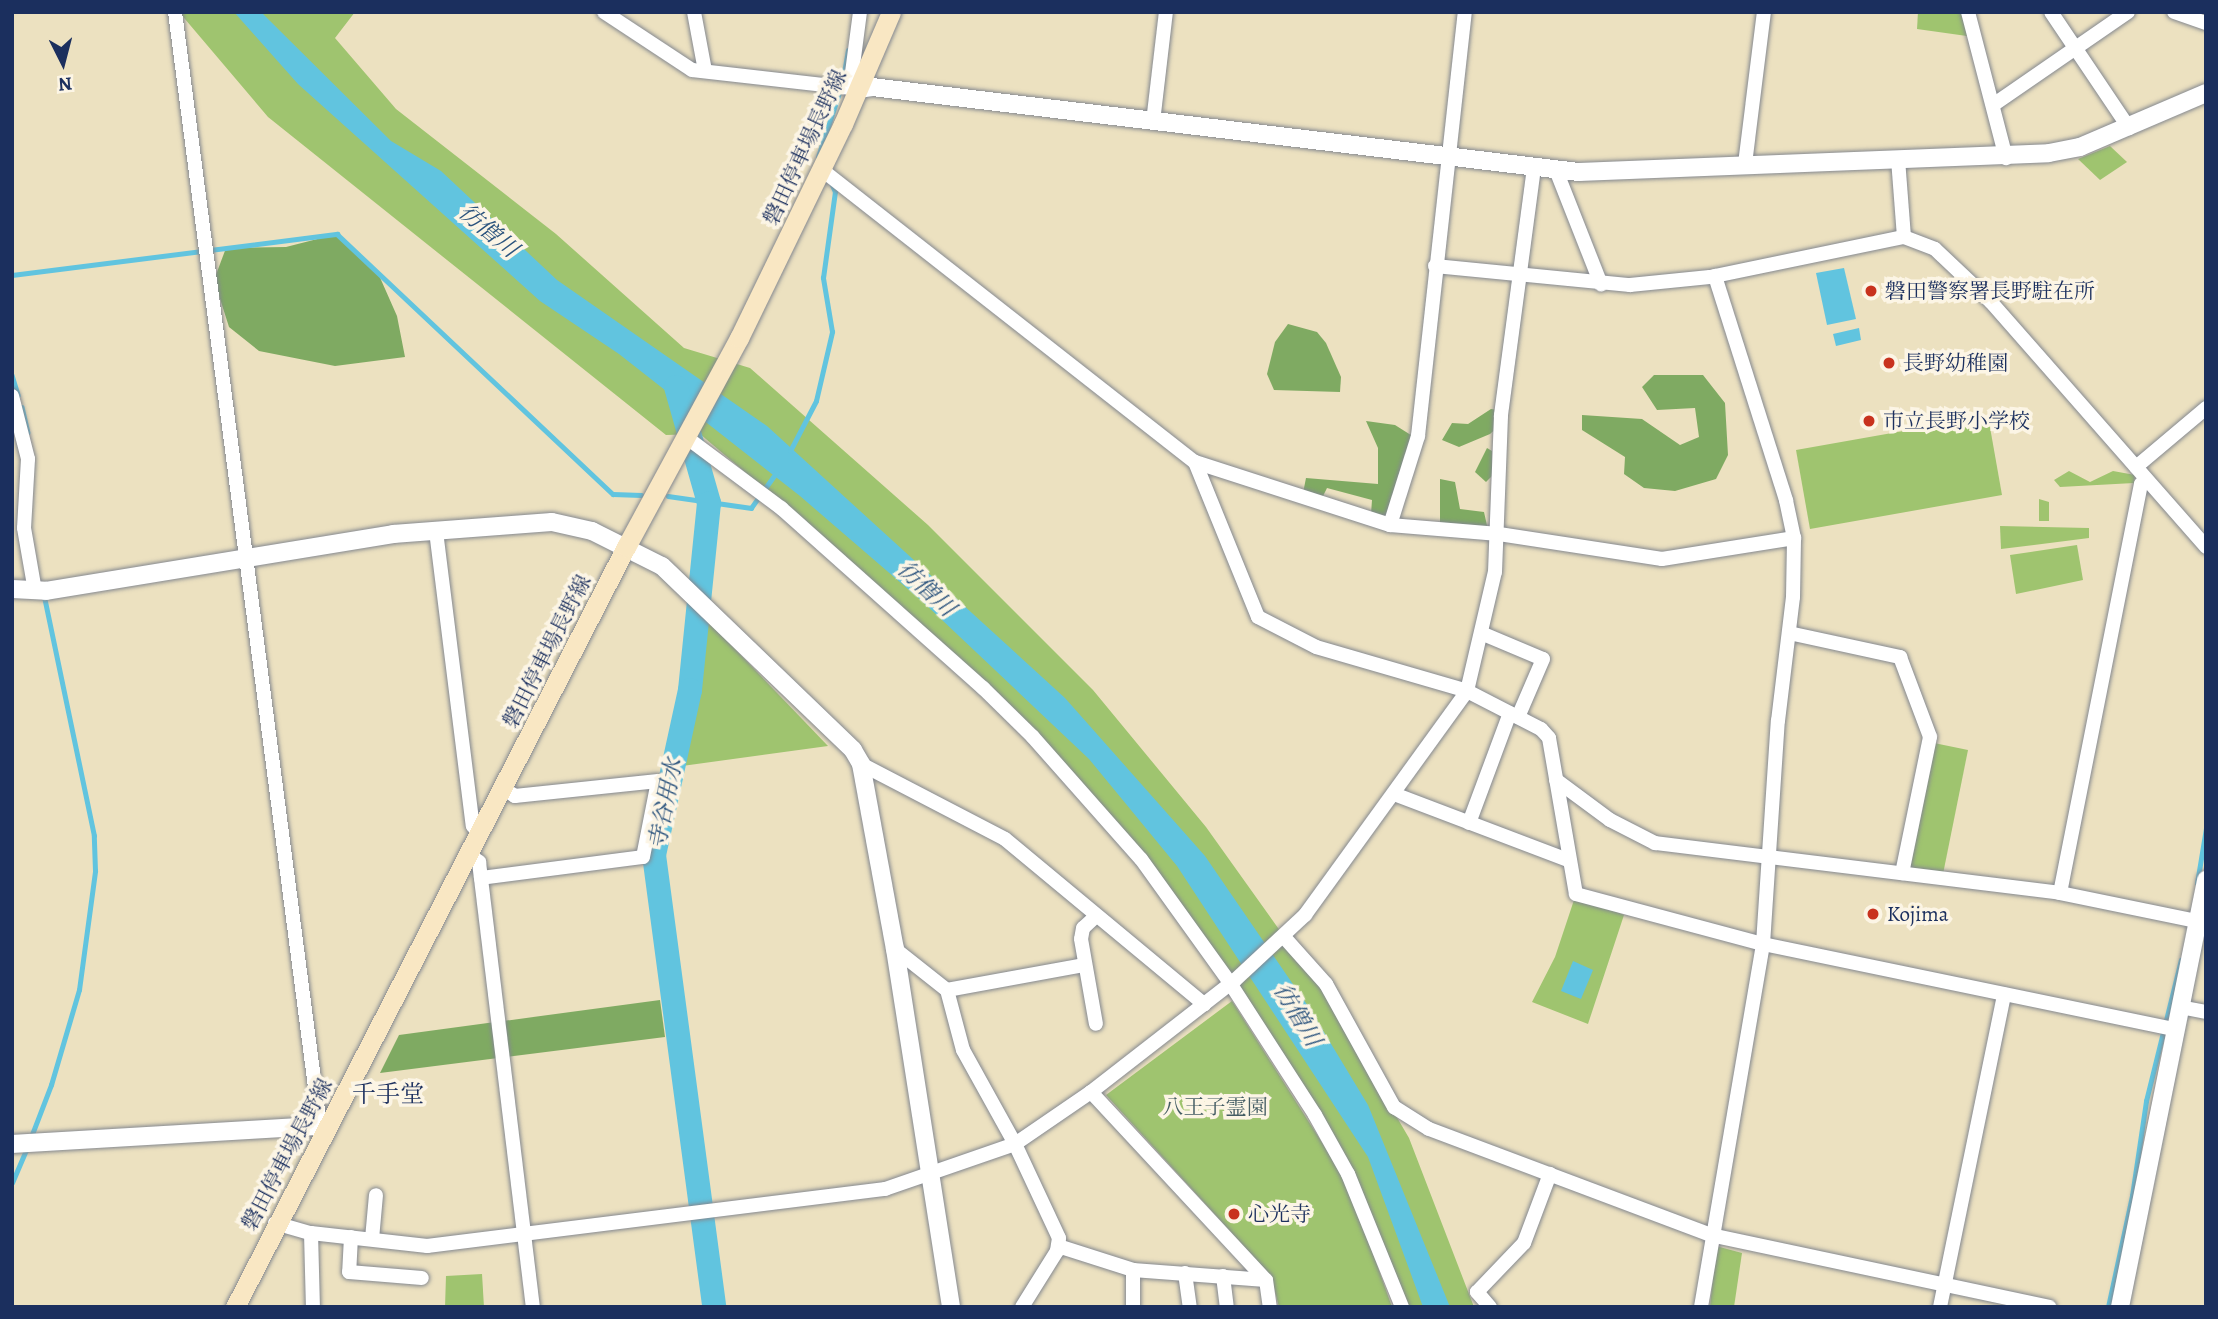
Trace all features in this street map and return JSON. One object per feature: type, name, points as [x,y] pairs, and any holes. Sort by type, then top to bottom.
[{"type":"main road","name":"磐田停車場長野線","points":[[236,1307],[324,1126],[626,547],[722,370],[821,169],[854,89],[891,12]]},
{"type":"street","points":[[12,1144],[324,1126],[250,556],[175,12]]},
{"type":"street","points":[[604,12],[692,70],[1556,170],[2006,158],[2080,147],[2206,93]]},
{"type":"street","points":[[694,12],[705,71]]},
{"type":"street","points":[[854,89],[860,12]]},
{"type":"street","points":[[1153,122],[1166,12]]},
{"type":"street","points":[[1390,525],[1418,436],[1446,159],[1465,12]]},
{"type":"street","points":[[1745,164],[1764,12]]},
{"type":"street","points":[[1968,12],[2006,158]]},
{"type":"street","points":[[2051,12],[2129,128]]},
{"type":"street","points":[[1993,105],[2128,12]]},
{"type":"street","points":[[2174,12],[2206,23]]},
{"type":"street","points":[[1898,159],[1904,237]]},
{"type":"street","points":[[275,1223],[311,1233],[427,1246],[885,1189],[1015,1144],[1091,1092],[1233,981],[1284,937],[1394,794],[1467,691],[1481,633],[1499,534],[1498,443],[1534,168]]},
{"type":"street","points":[[821,169],[1195,462],[1390,525],[1499,534],[1662,559],[1794,538]]},
{"type":"street","points":[[1556,170],[1601,284]]},
{"type":"street","points":[[1435,265],[1601,284],[1715,276],[1904,237],[1935,249],[1991,302],[2206,547]]},
{"type":"street","points":[[1701,1307],[1711,1235],[1763,944],[1766,857],[1789,633],[1794,538],[1786,500],[1715,276]]},
{"type":"street","points":[[12,396],[28,459],[24,528],[35,591]]},
{"type":"street","points":[[2136,467],[2206,408]]},
{"type":"street","points":[[686,437],[781,508],[1032,736],[1141,859],[1233,981],[1348,1174],[1402,1307]]},
{"type":"street","points":[[1195,462],[1258,617],[1316,647],[1467,691],[1541,729],[1549,738],[1576,894],[1763,944],[2175,1029]]},
{"type":"street","points":[[2060,893],[2141,484],[2147,480]]},
{"type":"street","points":[[12,589],[35,591],[250,556],[436,531],[552,522],[574,524],[662,566],[687,587],[853,750],[861,764],[895,949],[951,1307]]},
{"type":"street","points":[[436,531],[473,826],[480,831]]},
{"type":"street","points":[[1469,823],[1514,715],[1543,659],[1481,633]]},
{"type":"street","points":[[1789,633],[1900,657],[1930,737],[1902,873]]},
{"type":"street","points":[[861,764],[1005,838],[1095,917],[1203,1004]]},
{"type":"street","points":[[1556,780],[1610,820],[1655,843],[2060,893],[2202,922]]},
{"type":"street","points":[[481,877],[643,857],[658,781],[515,796],[502,788]]},
{"type":"street","points":[[1394,794],[1570,861]]},
{"type":"street","points":[[468,854],[479,862],[533,1307]]},
{"type":"street","points":[[2120,1307],[2145,1198],[2175,1029],[2202,922],[2206,880]]},
{"type":"street","points":[[1095,917],[1083,928],[1081,939],[1096,1024]]},
{"type":"street","points":[[1284,937],[1326,984],[1401,1115],[1711,1235],[2049,1307]]},
{"type":"street","points":[[895,949],[947,990],[963,1050],[1015,1144],[1059,1238],[1058,1246],[1022,1307]]},
{"type":"street","points":[[947,990],[1085,965]]},
{"type":"street","points":[[1940,1307],[2004,994]]},
{"type":"street","points":[[2180,1007],[2206,1012]]},
{"type":"street","points":[[1091,1092],[1265,1280],[1270,1307]]},
{"type":"street","points":[[1477,1292],[1524,1243],[1550,1174]]},
{"type":"street","points":[[372,1240],[376,1195]]},
{"type":"street","points":[[311,1233],[313,1307]]},
{"type":"street","points":[[351,1237],[349,1272],[422,1278]]},
{"type":"street","points":[[1058,1246],[1133,1270],[1265,1280]]},
{"type":"street","points":[[1133,1270],[1133,1307]]},
{"type":"street","points":[[1185,1273],[1190,1307]]},
{"type":"street","points":[[1223,1276],[1227,1307]]},
{"type":"street","points":[[1477,1292],[1483,1307]]},
{"type":"street","points":[[1477,1292],[1489,1307]]},
{"type":"green space","name":"八王子霊園","points":[[179,12],[355,12],[335,38],[396,109],[556,234],[684,348],[750,368],[928,525],[1093,690],[1206,827],[1323,991],[1409,1138],[1474,1307],[1402,1307],[1354,1200],[1392,1307],[1279,1307],[1271,1276],[1106,1095],[1232,1001],[1328,1152],[1260,1025],[1158,882],[1032,736],[859,569],[700,434],[666,435],[268,117]]},
{"type":"green space","points":[[1918,12],[1968,12],[1974,37],[1917,29]]},
{"type":"green space","points":[[2110,146],[2127,162],[2100,180],[2078,159]]},
{"type":"green space","points":[[337,234],[378,273],[397,316],[405,357],[335,366],[259,351],[229,327],[214,280],[226,248],[286,247]]},
{"type":"green space","points":[[1288,324],[1317,332],[1326,343],[1341,377],[1340,392],[1274,390],[1267,374],[1275,342]]},
{"type":"green space","points":[[1654,375],[1703,375],[1725,403],[1728,455],[1716,479],[1675,491],[1644,488],[1624,474],[1625,457],[1582,430],[1582,415],[1642,419],[1680,445],[1699,437],[1695,408],[1657,410],[1642,387]]},
{"type":"green space","points":[[1491,409],[1498,410],[1500,425],[1490,434],[1459,447],[1442,440],[1452,423],[1468,424]]},
{"type":"green space","points":[[1988,416],[2002,495],[1810,529],[1796,450]]},
{"type":"green space","points":[[1366,421],[1395,425],[1414,437],[1388,519],[1371,514],[1372,500],[1327,488],[1321,500],[1303,493],[1306,478],[1378,484],[1378,448]]},
{"type":"green space","points":[[1487,448],[1492,451],[1492,476],[1486,482],[1475,472]]},
{"type":"green space","points":[[2069,471],[2090,482],[2113,471],[2135,475],[2134,483],[2060,487],[2054,480]]},
{"type":"green space","points":[[1440,479],[1455,482],[1460,509],[1484,512],[1488,530],[1440,526]]},
{"type":"green space","points":[[2039,499],[2049,502],[2049,521],[2039,521]]},
{"type":"green space","points":[[2000,526],[2089,528],[2089,538],[2001,549]]},
{"type":"green space","points":[[2077,545],[2083,580],[2016,594],[2010,555]]},
{"type":"green space","points":[[708,621],[828,746],[682,766]]},
{"type":"green space","points":[[1934,743],[1968,750],[1943,874],[1909,869]]},
{"type":"green space","points":[[1576,894],[1624,915],[1588,1024],[1532,1002],[1555,957]]},
{"type":"green space","points":[[660,1000],[665,1037],[380,1073],[399,1035]]},
{"type":"green space","points":[[1716,1246],[1742,1253],[1734,1307],[1710,1307]]},
{"type":"green space","points":[[482,1274],[484,1307],[445,1307],[446,1276]]},
{"type":"water","name":"彷僧川","points":[[234,12],[261,12],[391,141],[441,171],[557,280],[767,426],[1065,698],[1205,856],[1310,1009],[1368,1105],[1450,1307],[1423,1307],[1368,1157],[1177,866],[1089,759],[923,602],[800,496],[619,354],[540,301],[298,84]]},
{"type":"water","points":[[1844,268],[1856,319],[1827,325],[1816,273]]},
{"type":"water","points":[[1859,328],[1861,340],[1836,346],[1833,334]]},
{"type":"water","points":[[1573,961],[1593,970],[1581,999],[1561,991]]},
{"type":"waterway","points":[[818,157],[842,84],[848,51]]},
{"type":"waterway","points":[[790,451],[816,401],[832,332],[823,278],[835,192],[831,183]]},
{"type":"waterway","points":[[12,275],[337,234],[613,494],[641,495]]},
{"type":"waterway","points":[[12,375],[18,395]]},
{"type":"waterway","name":"寺谷用水","points":[[676,387],[709,503],[690,690],[654,855],[714,1307]]},
{"type":"waterway","points":[[22,407],[28,432]]},
{"type":"waterway","points":[[668,496],[751,508],[776,473]]},
{"type":"waterway","points":[[31,1137],[51,1085],[79,990],[95,871],[94,836],[44,596]]},
{"type":"waterway","points":[[2197,883],[2206,828]]},
{"type":"waterway","points":[[2108,1307],[2132,1196],[2146,1101],[2181,960]]},
{"type":"waterway","points":[[12,1183],[27,1148]]},
{"type":"place","name":"磐田警察署長野駐在所","points":[[1871,291]]},
{"type":"place","name":"長野幼稚園","points":[[1889,363]]},
{"type":"place","name":"市立長野小学校","points":[[1869,421]]},
{"type":"place","name":"Kojima","points":[[1873,914]]},
{"type":"place","name":"心光寺","points":[[1234,1214]]},
{"type":"district","name":"千手堂","points":[[388,1095]]}]
